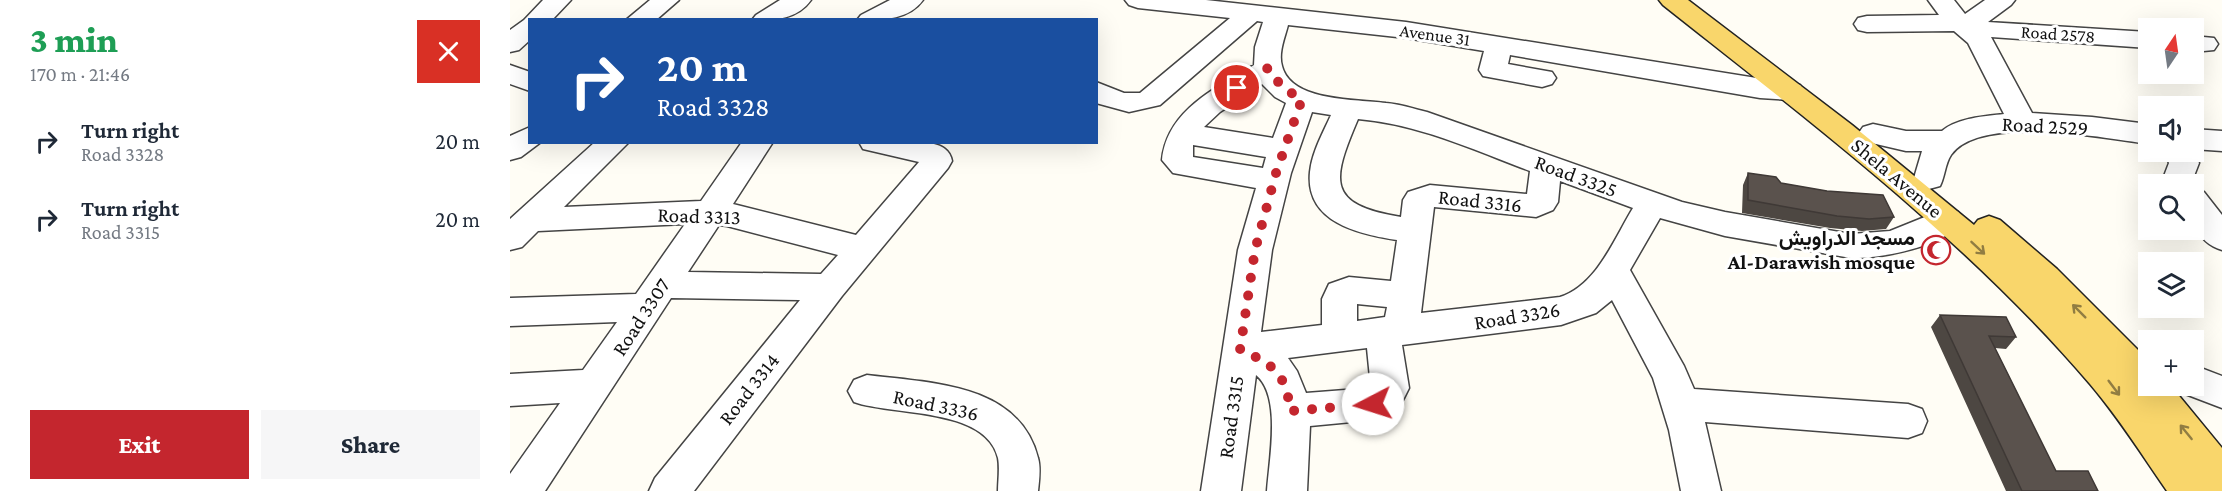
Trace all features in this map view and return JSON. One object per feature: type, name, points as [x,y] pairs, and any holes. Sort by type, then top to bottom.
[{"type":"main road","name":"Shela Avenue","points":[[1671,0],[1738,70],[1790,91],[1947,220],[2024,291],[2105,376],[2191,491]]},
{"type":"main road","name":"Shela Avenue","points":[[1704,0],[1929,178],[2044,278],[2138,374]]},
{"type":"main road","name":"Shela Avenue","points":[[2158,396],[2222,479]]},
{"type":"street","points":[[539,18],[558,0]]},
{"type":"street","points":[[642,18],[666,0]]},
{"type":"street","points":[[768,18],[798,0]]},
{"type":"street","points":[[874,18],[910,0]]},
{"type":"street","name":"Avenue 31","points":[[1138,0],[1406,30],[1499,45],[1738,70]]},
{"type":"street","points":[[1897,0],[1911,23]]},
{"type":"street","points":[[1941,0],[1979,39],[2023,122]]},
{"type":"street","points":[[1964,26],[2002,0]]},
{"type":"street","points":[[1254,13],[1267,55],[1268,68],[1192,119],[1176,152],[1177,160],[1184,166],[1282,155],[1335,140]]},
{"type":"street","points":[[1098,79],[1124,85],[1143,81],[1186,51],[1254,13]]},
{"type":"street","points":[[1098,92],[1126,103],[1138,103],[1150,99],[1254,13]]},
{"type":"street","name":"Road 2578","points":[[1867,24],[1911,23],[2138,39]]},
{"type":"street","points":[[510,44],[528,28]]},
{"type":"street","points":[[1499,45],[1493,70],[1542,78]]},
{"type":"street","name":"Road 3325","points":[[1268,68],[1276,81],[1288,92],[1302,99],[1325,106],[1409,117],[1652,204],[1717,223],[1861,247],[1894,244],[1947,220]]},
{"type":"street","points":[[510,74],[528,81]]},
{"type":"street","name":"Road 3315","points":[[1221,491],[1255,250],[1282,155],[1302,99]]},
{"type":"street","points":[[1290,411],[1373,404],[1383,400],[1389,393],[1392,332],[1405,296],[1414,231],[1366,224],[1352,219],[1341,212],[1327,191],[1324,181],[1325,170],[1348,109]]},
{"type":"street","name":"Road 2529","points":[[1873,134],[1906,141],[1944,141],[1986,124],[2023,122],[2138,133]]},
{"type":"street","points":[[510,150],[528,138]]},
{"type":"street","points":[[2204,140],[2222,141]]},
{"type":"street","points":[[1929,178],[1932,157],[1944,141]]},
{"type":"street","points":[[520,229],[612,144]]},
{"type":"street","name":"Road 3307","points":[[522,491],[758,144]]},
{"type":"street","name":"Road 3314","points":[[669,491],[830,287],[937,161],[936,157],[882,144]]},
{"type":"street","name":"Road 3316","points":[[1414,231],[1418,203],[1426,196],[1529,207],[1542,202],[1546,165]]},
{"type":"street","name":"Road 3326","points":[[1240,350],[1561,311],[1584,303],[1602,288],[1652,204]]},
{"type":"street","name":"Road 3313","points":[[520,229],[711,213],[743,216],[864,249]]},
{"type":"street","points":[[2204,214],[2222,238]]},
{"type":"street","points":[[1613,270],[1659,351],[1681,404],[1701,491]]},
{"type":"street","points":[[510,312],[655,296],[830,287]]},
{"type":"street","points":[[1340,338],[1339,299],[1341,293],[1349,290],[1405,296]]},
{"type":"street","points":[[1240,350],[1260,357],[1277,372],[1288,390],[1290,411],[1287,491]]},
{"type":"street","points":[[510,390],[595,385]]},
{"type":"street","points":[[2204,385],[2222,392]]},
{"type":"street","name":"Road 3336","points":[[867,391],[957,405],[983,412],[1004,426],[1017,447],[1022,472],[1018,491]]},
{"type":"street","points":[[1681,404],[1908,421]]},
{"type":"building","points":[[1748,173],[1776,177],[1781,183],[1827,191],[1883,195],[1894,217],[1869,219],[1837,216],[1748,200]]},
{"type":"building","points":[[1940,315],[2006,317],[2016,337],[1989,336],[2056,471],[2088,471],[2098,491],[2022,491]]},
{"type":"place","name":"مسجد الدراويش Al-Darawish mosque","points":[[1936,250]]},
{"type":"route","points":[[1237,88],[1268,68],[1276,81],[1288,92],[1302,99],[1276,173],[1255,250],[1240,350],[1260,357],[1277,372],[1288,390],[1290,411],[1373,404]]}]
